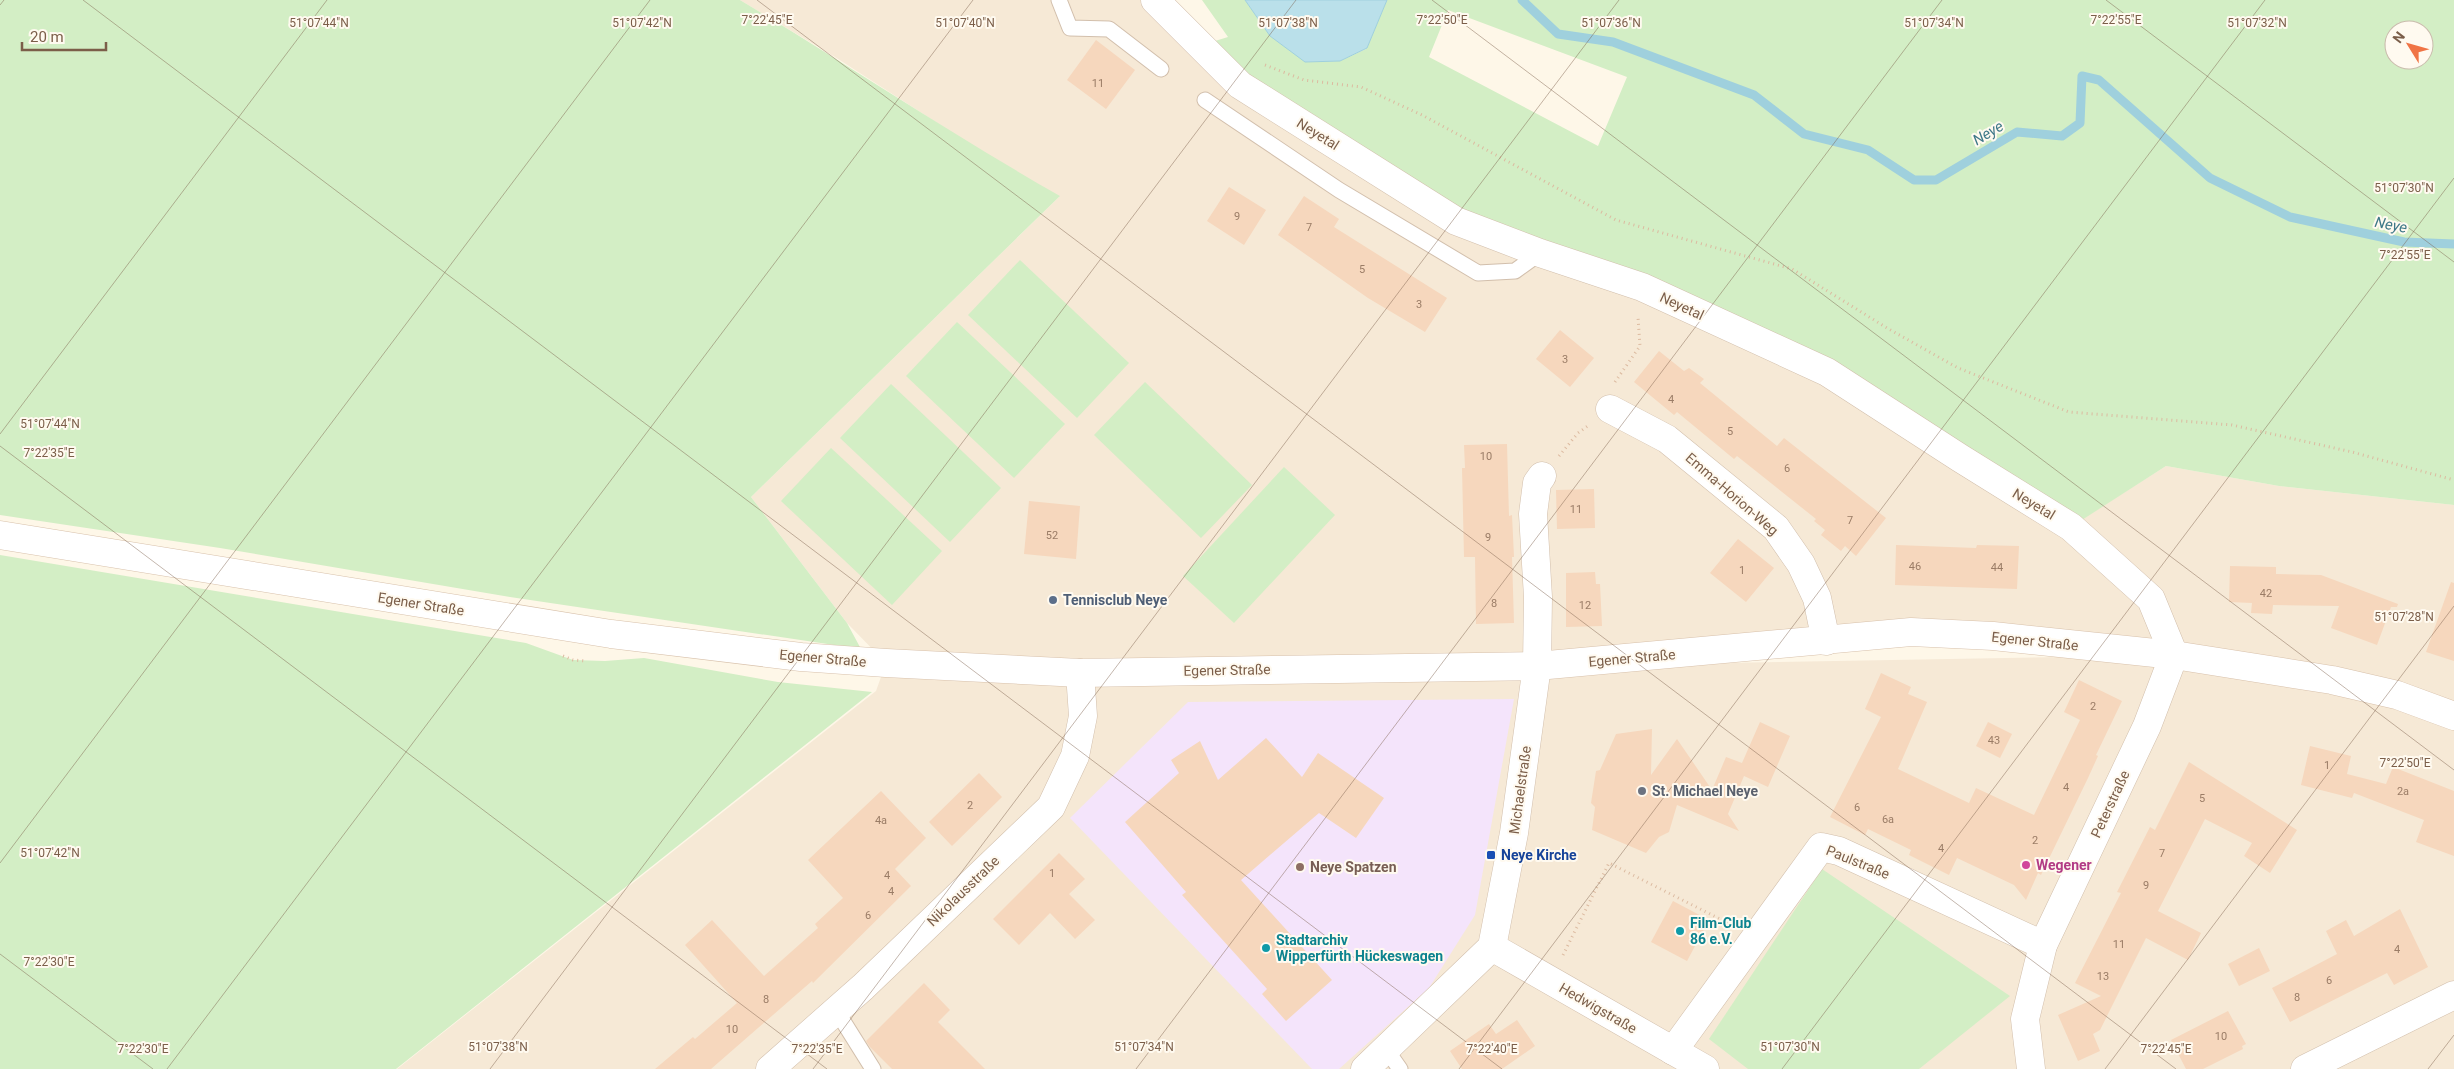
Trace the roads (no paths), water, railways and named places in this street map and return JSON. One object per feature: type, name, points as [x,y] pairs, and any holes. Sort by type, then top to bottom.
[{"type":"street","name":"Neyetal","points":[[1155,0],[1240,85],[1456,221],[1540,253],[1642,287],[1827,372],[1960,458],[2071,526],[2151,599],[2174,655]]},
{"type":"street","name":"Emma-Horion-Weg","points":[[1610,409],[1667,439],[1776,528],[1801,564],[1817,598],[1826,641]]},
{"type":"street","points":[[1537,666],[1538,597],[1533,514],[1537,482],[1542,476]]},
{"type":"street","name":"Egener Straße","points":[[0,535],[611,634],[801,657],[984,670],[1080,672],[1537,666],[1911,632],[1993,636],[2174,655],[2332,680],[2397,695],[2454,716]]},
{"type":"street","name":"Peterstraße","points":[[2031,1069],[2025,1020],[2043,945],[2147,726],[2174,655]]},
{"type":"street","name":"Michaelstraße","points":[[1492,947],[1514,833],[1537,666]]},
{"type":"street","name":"Nikolausstraße","points":[[781,1065],[836,1010],[1050,807],[1075,756],[1083,716],[1080,672]]},
{"type":"street","name":"Paulstraße","points":[[1673,1051],[1821,847],[1839,851],[2043,945]]},
{"type":"street","points":[[1365,1069],[1393,1059],[1492,947]]},
{"type":"street","name":"Hedwigstraße","points":[[1492,947],[1705,1069]]},
{"type":"street","points":[[2305,1069],[2454,995]]},
{"type":"lane","points":[[1059,0],[1070,28],[1109,30],[1161,69]]},
{"type":"lane","points":[[1206,100],[1339,190],[1478,273],[1515,271],[1540,253]]},
{"type":"lane","points":[[836,1010],[873,1069]]},
{"type":"water","points":[[1245,0],[1387,0],[1367,48],[1340,61],[1305,62],[1270,36]]},
{"type":"waterway","name":"Neye","points":[[1522,0],[1558,34],[1613,42],[1754,95],[1804,134],[1868,150],[1914,180],[1936,180],[2017,132],[2062,136],[2080,123],[2082,76],[2099,80],[2210,178],[2290,217],[2404,242],[2454,244]]},
{"type":"place","name":"Tennisclub Neye","points":[[1053,600]]},
{"type":"place","name":"St. Michael Neye","points":[[1642,791]]},
{"type":"place","name":"Neye Kirche","points":[[1491,855]]},
{"type":"place","name":"Wegener","points":[[2026,865]]},
{"type":"place","name":"Neye Spatzen","points":[[1300,867]]},
{"type":"place","name":"Film-Club 86 e.V.","points":[[1680,931]]},
{"type":"place","name":"Stadtarchiv Wipperfürth Hückeswagen","points":[[1266,948]]}]
